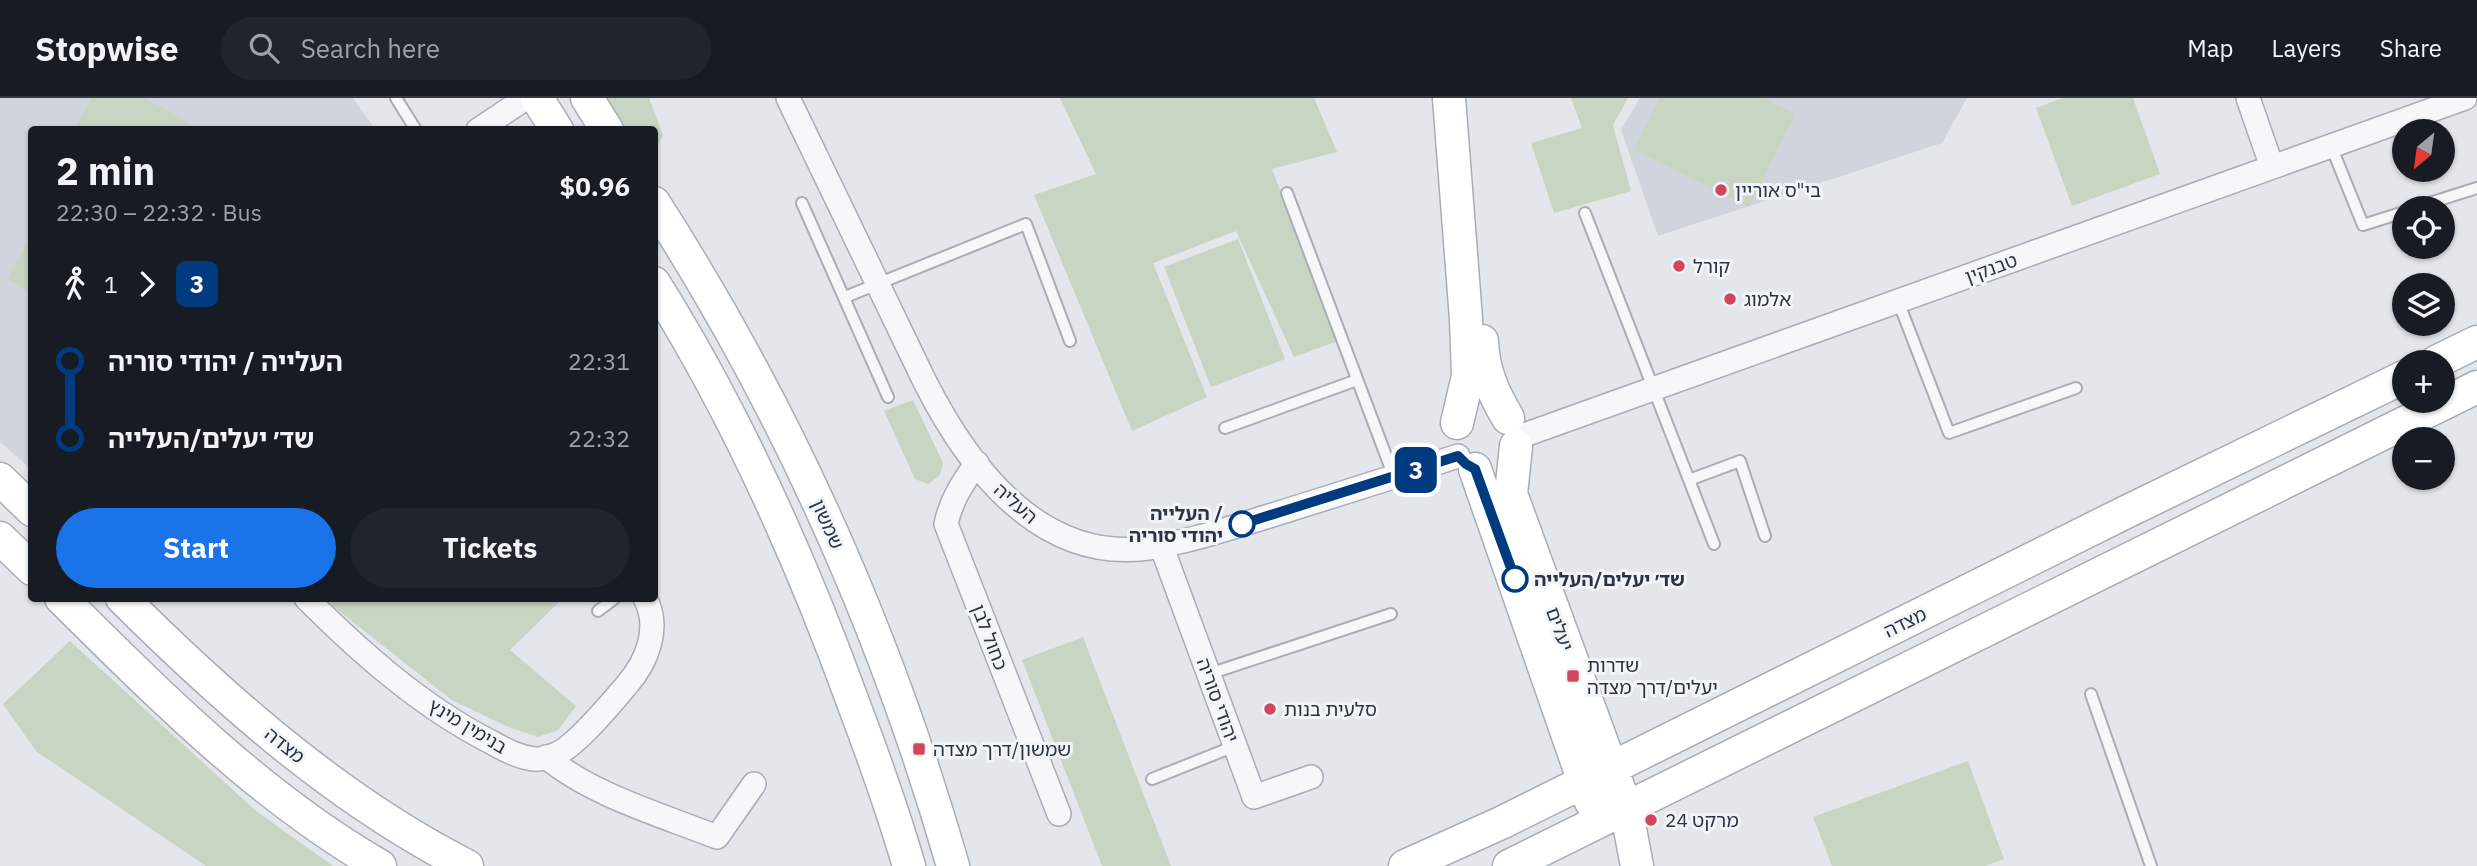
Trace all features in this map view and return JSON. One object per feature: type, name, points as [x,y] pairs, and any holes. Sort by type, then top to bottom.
[{"type":"main road","points":[[537,98],[554,126]]},
{"type":"main road","points":[[587,98],[604,126]]},
{"type":"main road","points":[[1449,98],[1468,376],[1454,434],[1454,446],[1467,463],[1494,470],[1511,456],[1513,434],[1494,395],[1482,356],[1464,98]]},
{"type":"main road","name":"שמשון","points":[[658,209],[735,336],[811,486],[852,578],[879,650],[921,766],[953,866]]},
{"type":"main road","points":[[658,290],[698,356],[730,418],[797,559],[849,690],[909,866]]},
{"type":"main road","points":[[2455,353],[2477,342]]},
{"type":"main road","name":"מצדה","points":[[1405,866],[1501,823],[2392,383]]},
{"type":"main road","points":[[1509,866],[2477,387]]},
{"type":"main road","points":[[1458,424],[1464,415],[1486,408],[1499,411],[1513,434]]},
{"type":"main road","name":"יעלים","points":[[1513,434],[1511,494],[1598,775],[1599,822],[1634,864]]},
{"type":"main road","name":"יעלים","points":[[1467,463],[1598,775],[1626,808],[1634,864]]},
{"type":"main road","points":[[0,479],[28,506]]},
{"type":"main road","points":[[0,538],[28,565]]},
{"type":"main road","points":[[65,602],[173,706],[243,767],[321,827],[380,866]]},
{"type":"main road","name":"מצדה","points":[[126,602],[202,674],[303,761],[388,821],[467,866]]},
{"type":"street","points":[[484,126],[526,98]]},
{"type":"street","name":"העליה","points":[[788,98],[928,388],[977,463],[1004,496],[1025,515],[1049,530],[1103,548],[1145,548],[1192,540],[1394,477],[1467,463]]},
{"type":"street","points":[[2248,98],[2273,167]]},
{"type":"street","name":"טבנקין","points":[[1513,434],[1654,389],[2465,98]]},
{"type":"street","name":"כחול לבן","points":[[977,463],[959,488],[949,508],[946,524],[1059,814]]},
{"type":"street","name":"יהודי סוריה","points":[[1161,545],[1254,797],[1311,777]]},
{"type":"street","name":"בנימין מינץ","points":[[310,602],[371,659],[461,727],[513,753],[536,759],[546,757]]},
{"type":"street","points":[[546,757],[558,754],[585,731],[629,682],[640,665],[654,632],[646,602]]},
{"type":"street","points":[[546,757],[566,773],[629,802],[717,837],[754,784]]},
{"type":"lane","points":[[396,98],[414,126]]},
{"type":"lane","points":[[2331,146],[2363,225],[2392,216]]},
{"type":"lane","points":[[2452,196],[2477,188]]},
{"type":"lane","points":[[1287,193],[1394,477]]},
{"type":"lane","points":[[802,202],[888,397]]},
{"type":"lane","points":[[1586,213],[1714,544]]},
{"type":"lane","points":[[845,298],[1026,224],[1070,341]]},
{"type":"lane","points":[[1899,301],[1949,433],[2076,388]]},
{"type":"lane","points":[[1225,428],[1357,380]]},
{"type":"lane","points":[[1689,480],[1740,461],[1765,536]]},
{"type":"lane","points":[[597,611],[609,602]]},
{"type":"lane","points":[[1209,674],[1391,614]]},
{"type":"lane","points":[[2091,694],[2151,866]]},
{"type":"lane","points":[[1152,779],[1236,747]]},
{"type":"shaded area","points":[[0,98],[353,98],[373,126],[28,126],[28,466],[0,442]]},
{"type":"shaded area","name":"בי\"ס אוריין","points":[[1640,98],[1967,98],[1942,143],[1658,236],[1621,130]]},
{"type":"green space","points":[[91,98],[144,98],[189,122],[187,126],[76,126]]},
{"type":"green space","points":[[601,98],[649,98],[663,135],[658,145],[658,126],[619,126]]},
{"type":"green space","points":[[1060,98],[1314,98],[1337,152],[1272,169],[1338,341],[1294,357],[1236,231],[1153,263],[1207,397],[1132,431],[1034,195],[1096,174]]},
{"type":"green space","points":[[1571,98],[1628,98],[1613,125],[1631,191],[1554,213],[1531,143],[1582,128]]},
{"type":"green space","points":[[1660,98],[1763,98],[1795,114],[1749,207],[1634,150]]},
{"type":"green space","points":[[2063,98],[2133,98],[2160,174],[2072,206],[2036,108]]},
{"type":"green space","points":[[1238,239],[1285,359],[1211,387],[1164,267]]},
{"type":"green space","points":[[28,240],[28,291],[7,279]]},
{"type":"green space","points":[[913,400],[943,463],[940,475],[928,484],[915,479],[884,411]]},
{"type":"green space","points":[[559,602],[510,650],[576,706],[558,730],[538,737],[506,726],[452,700],[330,604]]},
{"type":"green space","points":[[1083,637],[1171,866],[1102,866],[1022,660]]},
{"type":"green space","points":[[70,641],[256,811],[333,866],[206,866],[36,751],[3,704]]},
{"type":"green space","points":[[1968,761],[2004,859],[1985,866],[1832,866],[1813,817]]},
{"type":"bus line","name":"3","points":[[1242,524],[1458,456],[1475,469],[1515,579]]},
{"type":"place","name":"בי\"ס אוריין","points":[[1721,190]]},
{"type":"place","name":"קורל","points":[[1679,266]]},
{"type":"place","name":"אלמוג","points":[[1730,299]]},
{"type":"place","name":"העלייה / יהודי סוריה","points":[[1242,524]]},
{"type":"place","name":"שד׳ יעלים/העלייה","points":[[1515,579]]},
{"type":"place","name":"שדרות יעלים/דרך מצדה","points":[[1573,676]]},
{"type":"place","name":"סלעית בנות","points":[[1270,709]]},
{"type":"place","name":"שמשון/דרך מצדה","points":[[919,749]]},
{"type":"place","name":"מרקט 24","points":[[1651,820]]}]
